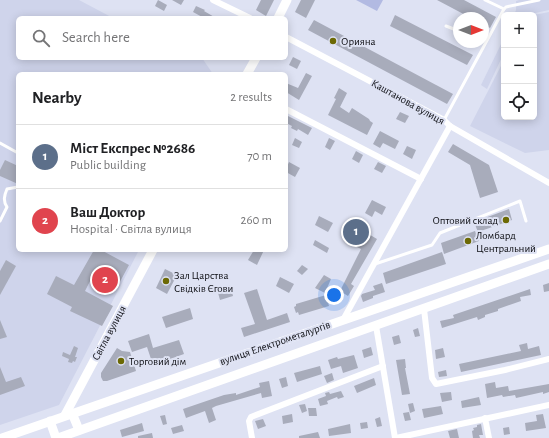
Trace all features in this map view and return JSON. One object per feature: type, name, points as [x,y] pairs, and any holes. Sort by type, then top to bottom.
[{"type":"main road","points":[[279,16],[287,0]]},
{"type":"main road","points":[[248,72],[255,60]]},
{"type":"main road","name":"вулиця Електрометалургів","points":[[2,438],[549,250]]},
{"type":"main road","name":"Світла вулиця","points":[[69,414],[152,252]]},
{"type":"main road","name":"вулиця Електрометалургів","points":[[62,437],[549,264]]},
{"type":"main road","points":[[69,414],[79,430]]},
{"type":"main road","points":[[50,421],[62,437]]},
{"type":"street","points":[[213,0],[246,16]]},
{"type":"street","name":"Каштанова вулиця","points":[[288,37],[444,120],[450,126],[549,184]]},
{"type":"street","points":[[288,110],[421,179]]},
{"type":"street","points":[[343,320],[450,126]]},
{"type":"street","points":[[424,309],[432,378],[436,384],[497,372],[549,359]]},
{"type":"street","points":[[376,326],[396,438],[549,405]]},
{"type":"street","points":[[252,438],[249,421],[250,417],[383,366]]},
{"type":"street","points":[[485,418],[489,438]]},
{"type":"lane","points":[[485,0],[504,9]]},
{"type":"lane","points":[[489,34],[506,6],[539,0]]},
{"type":"lane","points":[[446,26],[453,29]]},
{"type":"lane","points":[[444,120],[481,48]]},
{"type":"lane","points":[[0,143],[16,152]]},
{"type":"lane","points":[[0,221],[7,207],[4,202],[7,189],[16,187]]},
{"type":"lane","points":[[374,264],[432,245],[440,234],[520,201],[526,221]]},
{"type":"shaded area","points":[[0,0],[79,0],[109,16],[16,16],[16,60],[203,60],[212,72],[16,72],[16,252],[138,252],[59,405],[0,425]]},
{"type":"shaded area","points":[[356,0],[383,0],[377,11]]},
{"type":"shaded area","points":[[549,0],[549,10],[537,13],[515,12],[516,1]]},
{"type":"shaded area","points":[[549,12],[549,150],[525,153],[470,126],[501,66],[501,120],[537,120],[537,14]]},
{"type":"shaded area","points":[[501,44],[501,59],[487,89],[481,85]]},
{"type":"building","points":[[158,0],[167,5],[164,11],[155,6]]},
{"type":"building","points":[[172,0],[184,0],[181,5]]},
{"type":"building","points":[[261,0],[274,0],[266,16],[256,10]]},
{"type":"building","points":[[301,0],[315,0],[306,18],[295,12]]},
{"type":"building","points":[[437,0],[464,0],[487,12],[460,12]]},
{"type":"building","points":[[196,6],[205,10],[204,11],[213,16],[200,16],[193,12]]},
{"type":"building","points":[[489,13],[496,17],[489,27]]},
{"type":"building","points":[[395,15],[453,45],[453,48],[459,48],[473,55],[467,65],[390,26]]},
{"type":"building","points":[[314,20],[453,94],[447,104],[308,30]]},
{"type":"building","points":[[293,57],[301,61],[297,69],[289,65]]},
{"type":"building","points":[[306,73],[312,76],[299,100],[288,93],[288,84],[298,88]]},
{"type":"building","points":[[339,88],[347,93],[340,107],[349,113],[352,108],[373,123],[367,135],[328,115],[336,99],[334,98]]},
{"type":"building","points":[[400,112],[409,116],[405,123],[396,119]]},
{"type":"building","points":[[288,116],[312,128],[308,135],[298,129],[297,131],[291,128],[292,126],[288,124]]},
{"type":"building","points":[[380,131],[399,141],[395,149],[383,143],[380,148],[373,144]]},
{"type":"building","points":[[295,138],[302,142],[299,148],[292,145]]},
{"type":"building","points":[[329,138],[335,141],[330,150],[325,147]]},
{"type":"building","points":[[453,144],[489,165],[498,192],[480,198],[470,165],[448,152]]},
{"type":"building","points":[[407,146],[416,150],[412,159],[403,154]]},
{"type":"building","points":[[356,151],[363,155],[359,163],[352,159]]},
{"type":"building","points":[[5,160],[16,165],[16,183],[0,176],[0,170]]},
{"type":"building","points":[[289,162],[300,168],[295,177],[288,173]]},
{"type":"building","points":[[378,162],[386,166],[382,173],[374,169]]},
{"type":"building","points":[[372,200],[386,207],[382,215],[375,211],[372,217],[365,213]]},
{"type":"building","points":[[509,209],[512,220],[478,232],[474,222]]},
{"type":"building","points":[[319,216],[333,223],[328,232],[315,225]]},
{"type":"building","points":[[350,223],[377,239],[351,284],[354,286],[348,296],[340,291],[361,249],[353,245],[357,238],[345,231]]},
{"type":"building","points":[[475,231],[479,241],[444,254],[441,243]]},
{"type":"building","points":[[315,240],[329,248],[327,253],[313,245]]},
{"type":"building","points":[[93,252],[105,252],[129,265],[116,289],[92,277],[85,291],[113,306],[102,326],[70,311],[72,307],[47,294],[56,276],[74,285]]},
{"type":"building","points":[[253,252],[263,252],[257,265],[248,260]]},
{"type":"building","points":[[442,252],[446,264],[386,284],[383,273]]},
{"type":"building","points":[[6,260],[16,266],[0,295],[0,271]]},
{"type":"building","points":[[302,265],[308,269],[302,275],[297,271]]},
{"type":"building","name":"Зал Царства Свідків Єгови","points":[[165,269],[177,275],[167,294],[156,288]]},
{"type":"building","points":[[324,275],[331,279],[325,293],[315,288]]},
{"type":"building","points":[[280,277],[294,284],[289,293],[276,286]]},
{"type":"building","points":[[382,283],[385,292],[373,296],[373,298],[363,302],[361,296],[362,294],[375,290],[373,286]]},
{"type":"building","points":[[549,283],[549,291],[544,292],[543,285]]},
{"type":"building","points":[[230,285],[233,296],[220,300],[217,289]]},
{"type":"building","points":[[257,289],[267,320],[287,313],[290,322],[244,337],[241,328],[255,324],[244,293]]},
{"type":"building","points":[[530,289],[531,295],[520,297],[521,301],[498,309],[498,311],[485,315],[485,317],[478,320],[477,317],[442,328],[440,321],[454,318],[453,315]]},
{"type":"building","points":[[326,295],[329,306],[299,315],[298,312],[296,313],[294,307],[296,304]]},
{"type":"building","points":[[190,308],[193,319],[166,328],[162,317]]},
{"type":"building","points":[[0,320],[7,337],[0,339]]},
{"type":"building","points":[[418,328],[420,336],[415,337],[413,330]]},
{"type":"building","points":[[149,334],[153,348],[179,340],[184,354],[153,365],[147,347],[132,352],[128,341]]},
{"type":"building","points":[[399,335],[401,343],[394,345],[392,337]]},
{"type":"building","points":[[527,343],[528,349],[539,346],[541,355],[461,372],[459,364],[521,351],[519,345]]},
{"type":"building","points":[[74,346],[78,348],[75,357],[77,357],[75,362],[73,361],[72,363],[68,362],[69,359],[62,356],[63,352],[70,355]]},
{"type":"building","points":[[371,347],[373,355],[364,358],[362,350]]},
{"type":"building","name":"Торговий дім","points":[[117,348],[122,351],[130,352],[136,371],[103,381],[101,373]]},
{"type":"building","points":[[443,348],[445,357],[436,359],[435,350]]},
{"type":"building","points":[[354,355],[358,368],[343,373],[341,366],[331,369],[328,360],[337,357],[338,359]]},
{"type":"building","points":[[405,359],[405,368],[410,394],[402,395],[396,360]]},
{"type":"building","points":[[320,366],[322,374],[297,382],[294,373]]},
{"type":"building","points":[[0,367],[6,382],[21,377],[25,386],[0,395]]},
{"type":"building","points":[[446,370],[447,376],[439,377],[438,372]]},
{"type":"building","points":[[332,373],[334,380],[327,383],[324,376]]},
{"type":"building","points":[[286,377],[288,386],[282,388],[279,379]]},
{"type":"building","points":[[374,378],[376,385],[357,393],[354,386]]},
{"type":"building","points":[[269,381],[272,396],[262,398],[261,393],[216,406],[212,408],[216,420],[209,423],[205,411],[186,418],[183,409],[224,395],[236,393],[236,395],[260,387],[259,383]]},
{"type":"building","points":[[495,382],[496,388],[508,386],[509,391],[549,384],[549,392],[516,398],[515,395],[503,397],[502,395],[487,398],[485,384]]},
{"type":"building","points":[[341,391],[344,397],[338,399],[337,397],[327,401],[328,404],[320,406],[318,399],[326,396],[325,393],[329,392],[330,394]]},
{"type":"building","points":[[451,392],[452,400],[442,402],[440,393]]},
{"type":"building","points":[[479,397],[481,405],[462,408],[461,401]]},
{"type":"building","points":[[413,403],[415,411],[410,413],[408,404]]},
{"type":"building","points":[[305,404],[307,411],[302,413],[299,405]]},
{"type":"building","points":[[441,406],[443,414],[424,418],[422,409]]},
{"type":"building","points":[[308,408],[316,408],[317,416],[309,416]]},
{"type":"building","points":[[409,412],[411,420],[405,421],[403,413]]},
{"type":"building","points":[[292,414],[293,422],[283,424],[282,416]]},
{"type":"building","points":[[543,414],[546,428],[526,431],[525,423],[537,421],[536,415]]},
{"type":"building","points":[[165,415],[167,424],[163,425],[160,416]]},
{"type":"building","points":[[380,417],[382,426],[377,427],[375,419]]},
{"type":"building","points":[[263,419],[266,426],[258,429],[255,421]]},
{"type":"building","points":[[367,422],[368,428],[361,429],[360,423]]},
{"type":"building","points":[[142,423],[144,431],[122,437],[120,430]]},
{"type":"building","points":[[350,424],[351,433],[329,436],[328,429]]},
{"type":"building","points":[[481,424],[483,435],[479,435],[480,438],[473,438],[473,428]]},
{"type":"building","points":[[182,425],[184,431],[173,434],[171,428]]},
{"type":"building","points":[[509,427],[510,434],[504,435],[503,428]]},
{"type":"building","points":[[457,429],[459,438],[450,438],[448,431]]},
{"type":"building","points":[[318,432],[320,438],[299,438],[299,436]]},
{"type":"building","points":[[152,433],[153,438],[138,438],[138,436]]},
{"type":"place","name":"Орияна","points":[[333,41]]},
{"type":"place","name":"Оптовий склад","points":[[506,220]]},
{"type":"place","name":"Міст Експрес №2686","points":[[356,232]]},
{"type":"place","name":"Ломбард Центральний","points":[[468,241]]},
{"type":"place","name":"Ваш Доктор","points":[[105,280]]},
{"type":"place","name":"Зал Царства Свідків Єгови","points":[[166,281]]},
{"type":"place","name":"Торговий дім","points":[[121,361]]}]
